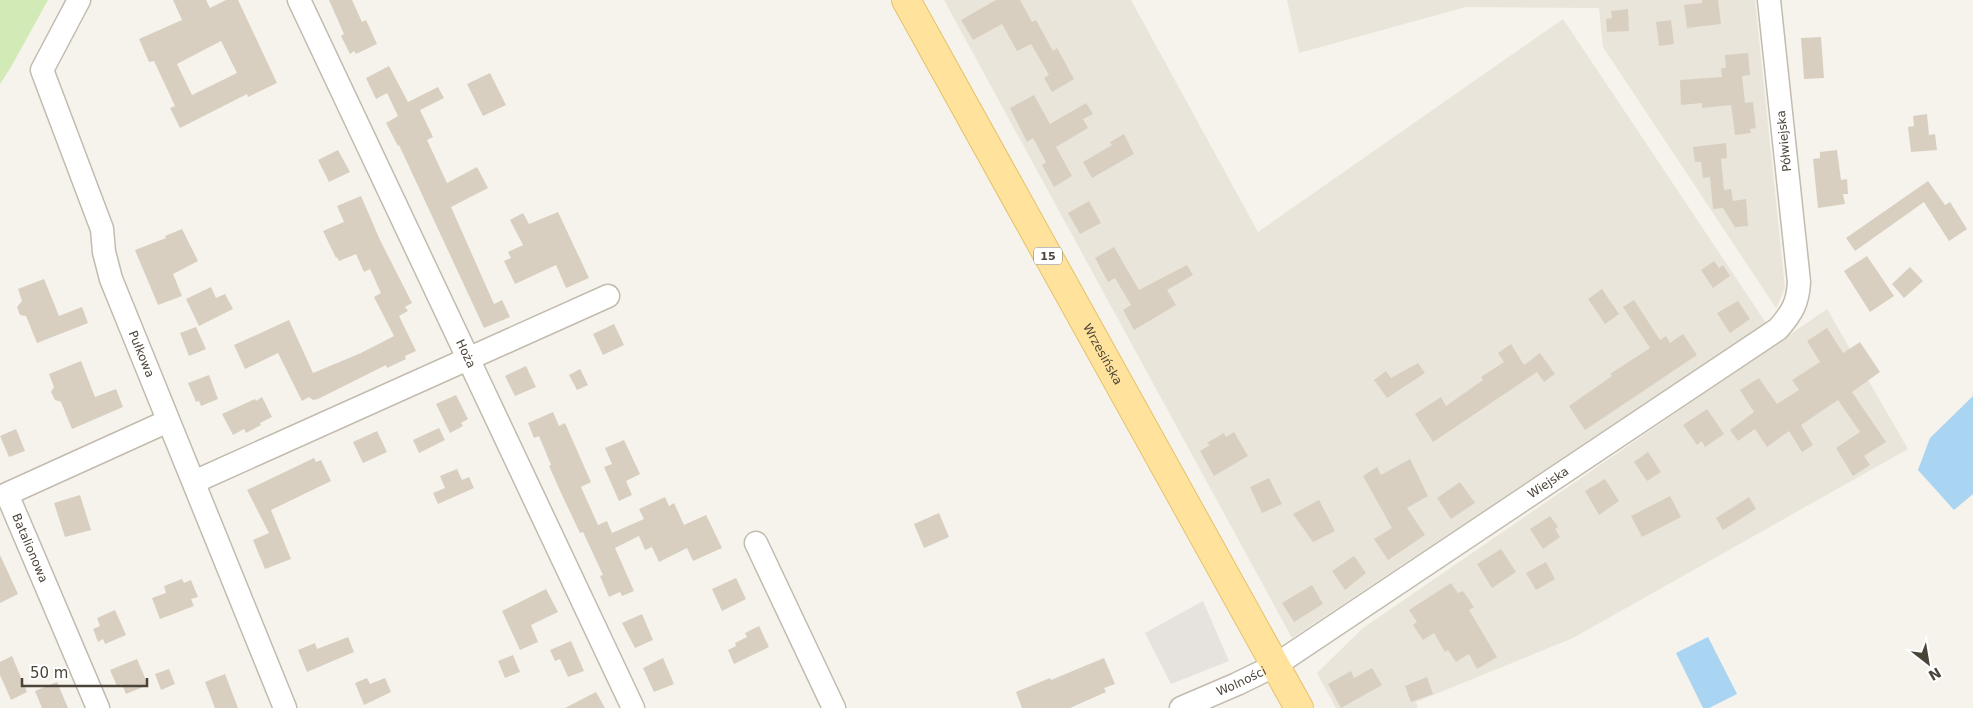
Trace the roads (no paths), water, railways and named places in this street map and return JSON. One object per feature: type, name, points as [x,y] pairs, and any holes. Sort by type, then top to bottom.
[{"type":"main road","name":"Wrzesińska","points":[[906,0],[1299,708]]},
{"type":"street","name":"Pułkowa","points":[[79,0],[42,70],[102,229],[104,252],[112,278],[285,708]]},
{"type":"street","name":"Hoża","points":[[299,0],[633,708]]},
{"type":"street","name":"Półwiejska","points":[[1769,0],[1799,282]]},
{"type":"street","name":"Wiejska","points":[[1274,666],[1778,329],[1789,317],[1798,298],[1799,282]]},
{"type":"street","points":[[194,482],[608,296]]},
{"type":"street","name":"Batalionowa","points":[[98,708],[8,494],[168,421]]},
{"type":"street","points":[[756,543],[834,708]]},
{"type":"street","name":"Wolności","points":[[1181,708],[1274,666]]},
{"type":"water","points":[[1973,396],[1973,494],[1954,510],[1918,470],[1930,438]]},
{"type":"water","points":[[1708,637],[1737,694],[1709,708],[1703,708],[1676,653]]}]
